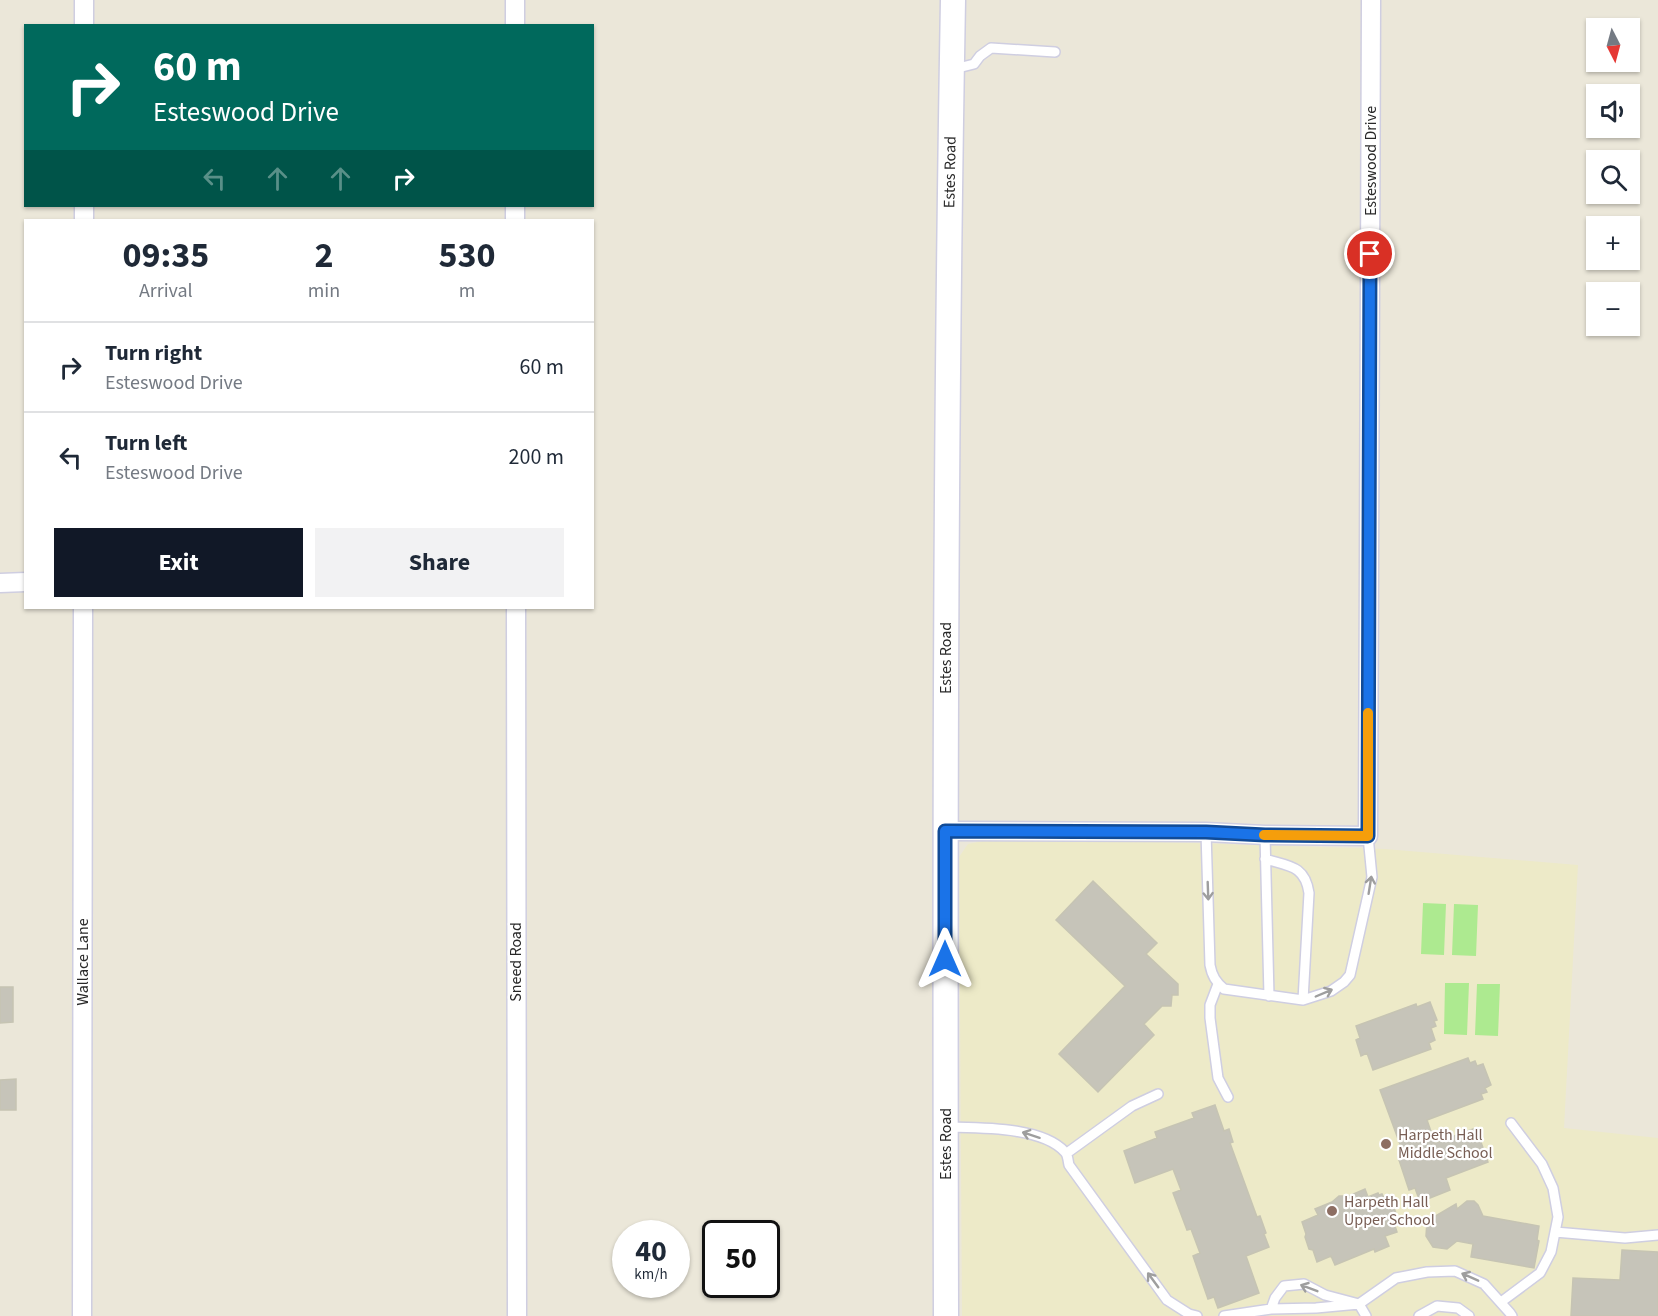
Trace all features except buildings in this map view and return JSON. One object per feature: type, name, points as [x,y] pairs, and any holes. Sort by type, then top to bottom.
[{"type":"main road","name":"Estes Road","points":[[946,1316],[945,831],[948,312],[953,0]]},
{"type":"street","points":[[84,0],[84,24]]},
{"type":"street","points":[[515,0],[515,24]]},
{"type":"street","name":"Esteswood Drive","points":[[1368,836],[1371,0]]},
{"type":"street","points":[[0,583],[24,582]]},
{"type":"street","name":"Wallace Lane","points":[[82,1316],[83,609]]},
{"type":"street","name":"Sneed Road","points":[[516,609],[516,1316]]},
{"type":"street","points":[[945,831],[1206,832],[1368,836]]},
{"type":"lane","points":[[952,69],[974,64],[991,48],[1055,52]]},
{"type":"lane","points":[[1206,832],[1212,975],[1224,989],[1303,1000],[1331,991],[1350,975],[1372,877],[1368,836]]},
{"type":"lane","points":[[1265,835],[1269,996]]},
{"type":"lane","points":[[1265,859],[1299,870],[1308,883],[1303,1000]]},
{"type":"lane","points":[[1218,984],[1210,1005],[1210,1018],[1218,1077],[1228,1098]]},
{"type":"lane","points":[[1067,1154],[1132,1106],[1158,1094]]},
{"type":"lane","points":[[1501,1302],[1540,1273],[1551,1252],[1558,1217],[1554,1188],[1542,1164],[1511,1123]]},
{"type":"lane","points":[[946,1127],[1015,1130],[1052,1142],[1067,1154],[1070,1166],[1167,1300],[1189,1314],[1197,1316]]},
{"type":"lane","points":[[1555,1232],[1625,1238],[1658,1235]]},
{"type":"lane","points":[[1224,1316],[1271,1309],[1359,1304],[1396,1278],[1427,1272],[1455,1271],[1484,1284],[1512,1316]]},
{"type":"lane","points":[[1271,1309],[1275,1298],[1284,1286],[1304,1284],[1325,1295],[1359,1304],[1366,1316]]},
{"type":"lane","points":[[1419,1316],[1437,1306],[1458,1308],[1469,1316]]},
{"type":"shaded area","points":[[993,839],[1065,839],[1385,849],[1578,865],[1564,1128],[1658,1138],[1658,1316],[962,1316],[959,857],[968,844]]},
{"type":"green space","points":[[1423,903],[1446,904],[1444,955],[1421,954]]},
{"type":"green space","points":[[1454,904],[1478,905],[1476,956],[1452,955]]},
{"type":"green space","points":[[1445,983],[1469,983],[1467,1035],[1444,1034]]},
{"type":"green space","points":[[1477,984],[1500,984],[1498,1036],[1475,1035]]},
{"type":"slow traffic","points":[[1264,835],[1368,836],[1368,713]]},
{"type":"place","name":"Harpeth Hall Middle School","points":[[1386,1144]]},
{"type":"place","name":"Harpeth Hall Upper School","points":[[1332,1211]]},
{"type":"route","points":[[945,959],[945,831],[1206,832],[1368,836],[1370,254]]}]
